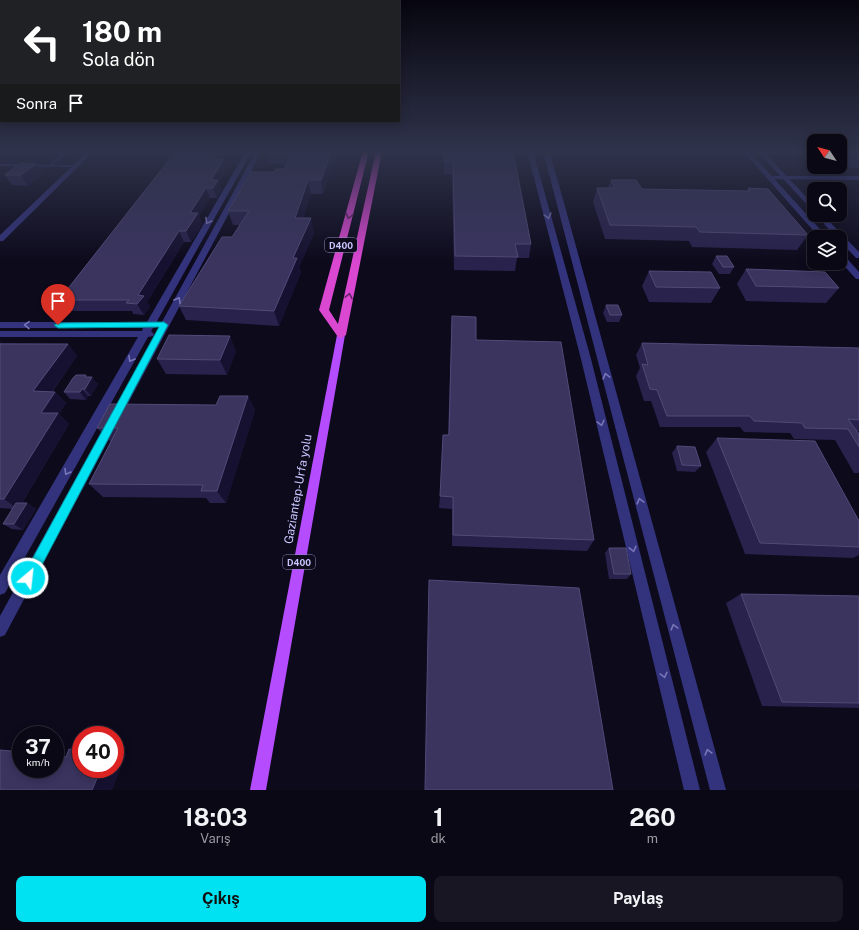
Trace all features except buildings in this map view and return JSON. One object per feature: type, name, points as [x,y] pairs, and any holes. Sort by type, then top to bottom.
[{"type":"highway","name":"D400","points":[[341,335],[324,310],[356,188]]},
{"type":"highway","name":"Gaziantep-Urfa yolu","points":[[341,335],[371,188]]},
{"type":"main road","name":"Gaziantep-Urfa yolu","points":[[258,790],[341,335]]},
{"type":"street","points":[[0,239],[53,188]]},
{"type":"street","points":[[0,588],[228,188]]},
{"type":"street","points":[[0,630],[239,188]]},
{"type":"street","points":[[540,188],[586,359],[692,790]]},
{"type":"street","points":[[557,188],[718,790]]},
{"type":"street","points":[[779,188],[817,230]]},
{"type":"street","points":[[794,188],[807,202]]},
{"type":"street","points":[[827,222],[859,256]]},
{"type":"street","points":[[847,264],[859,277]]},
{"type":"street","points":[[0,325],[148,330]]},
{"type":"street","points":[[0,334],[162,329]]},
{"type":"route","points":[[28,578],[164,325],[58,325]]}]
